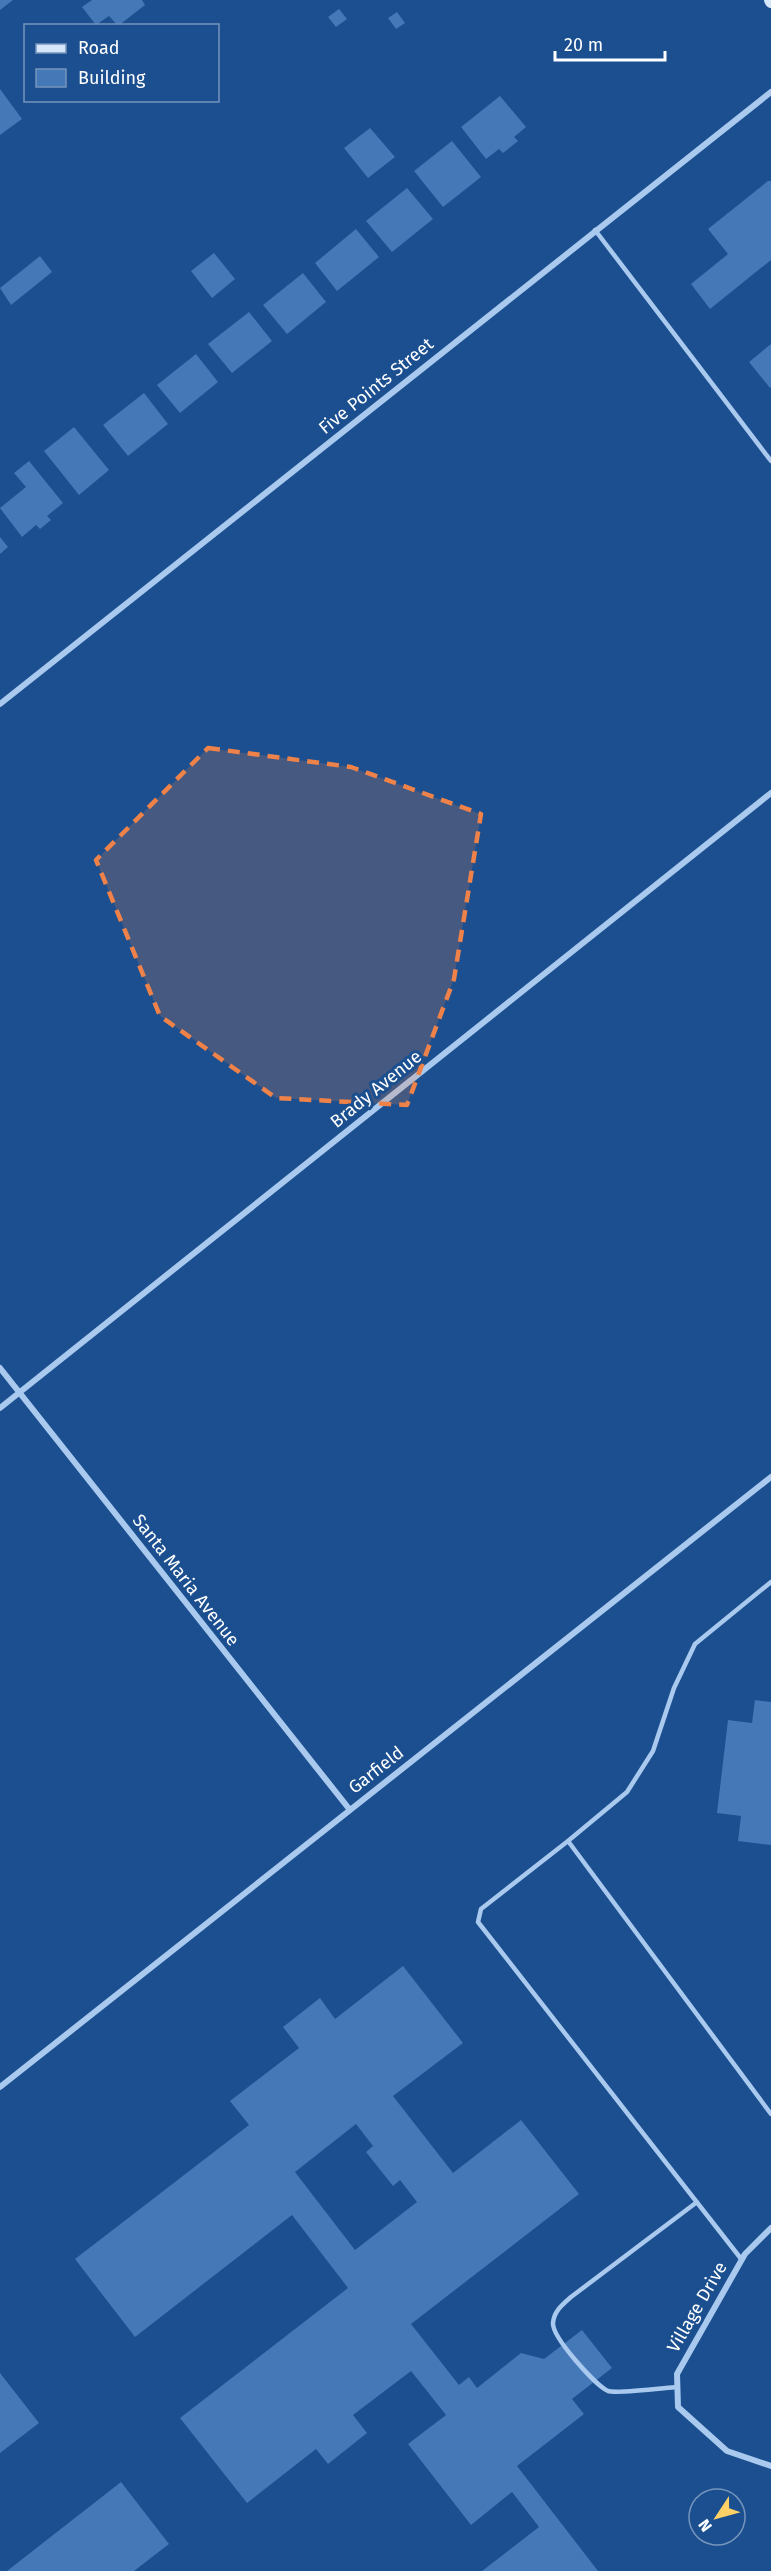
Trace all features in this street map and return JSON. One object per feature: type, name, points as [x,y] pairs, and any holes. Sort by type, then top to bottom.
[{"type":"street","name":"Five Points Street","points":[[0,704],[771,92]]},
{"type":"street","name":"Brady Avenue","points":[[0,1407],[771,793]]},
{"type":"street","name":"Santa Maria Avenue","points":[[0,1368],[350,1810]]},
{"type":"street","name":"Garfield","points":[[0,2087],[771,1477]]},
{"type":"street","name":"Village Drive","points":[[677,2387],[677,2374],[742,2260],[771,2228]]},
{"type":"street","points":[[677,2387],[678,2407],[727,2451],[771,2466]]},
{"type":"lane","points":[[595,230],[771,461]]},
{"type":"lane","points":[[742,2260],[478,1922],[481,1909],[627,1792],[652,1751],[674,1688],[695,1644],[771,1582]]},
{"type":"lane","points":[[568,1841],[771,2114]]},
{"type":"lane","points":[[677,2387],[609,2392],[593,2381],[556,2336],[552,2326],[556,2311],[571,2297],[697,2202]]},
{"type":"highlighted area","points":[[208,748],[351,767],[481,814],[454,979],[407,1105],[276,1098],[160,1016],[96,860]]},
{"type":"building","points":[[0,0],[13,0],[0,10]]},
{"type":"building","points":[[92,0],[142,0],[145,5],[121,24],[116,24],[109,16],[95,24],[82,7]]},
{"type":"building","points":[[339,9],[347,19],[336,27],[328,17]]},
{"type":"building","points":[[397,12],[405,23],[396,29],[388,18]]},
{"type":"building","points":[[0,89],[22,119],[0,135]]},
{"type":"building","points":[[500,96],[526,127],[514,137],[518,141],[503,153],[499,149],[486,159],[461,127]]},
{"type":"building","points":[[370,128],[395,157],[368,178],[344,148]]},
{"type":"building","points":[[452,141],[481,177],[443,207],[414,171]]},
{"type":"building","points":[[768,181],[771,181],[771,260],[710,309],[691,284],[728,254],[708,229]]},
{"type":"building","points":[[407,188],[433,219],[392,252],[366,221]]},
{"type":"building","points":[[356,229],[379,257],[337,291],[315,263]]},
{"type":"building","points":[[214,253],[235,279],[212,298],[191,271]]},
{"type":"building","points":[[40,256],[52,272],[11,305],[0,288]]},
{"type":"building","points":[[303,273],[326,302],[287,334],[263,305]]},
{"type":"building","points":[[249,312],[272,341],[232,373],[208,344]]},
{"type":"building","points":[[771,344],[771,387],[770,388],[749,362]]},
{"type":"building","points":[[196,354],[218,382],[180,413],[157,385]]},
{"type":"building","points":[[144,393],[168,424],[128,456],[103,425]]},
{"type":"building","points":[[74,427],[109,470],[79,495],[44,451]]},
{"type":"building","points":[[29,461],[63,503],[47,516],[51,520],[40,529],[36,525],[22,537],[0,508],[26,487],[14,473]]},
{"type":"building","points":[[0,537],[8,547],[0,554]]},
{"type":"building","points":[[755,1700],[771,1702],[771,1845],[738,1841],[741,1816],[717,1813],[728,1720],[752,1723]]},
{"type":"building","points":[[403,1966],[463,2043],[393,2096],[453,2173],[521,2120],[579,2194],[411,2324],[459,2385],[469,2377],[477,2388],[521,2353],[544,2359],[582,2330],[612,2368],[572,2399],[584,2414],[517,2466],[598,2571],[482,2571],[539,2527],[512,2492],[471,2525],[408,2444],[446,2415],[411,2371],[353,2415],[367,2433],[328,2464],[316,2449],[247,2503],[180,2418],[348,2288],[292,2215],[135,2337],[75,2259],[249,2125],[230,2101],[299,2048],[283,2027],[320,1998],[335,2019]],"holes":[[[356,2124],[373,2146],[366,2152],[393,2186],[400,2180],[417,2202],[355,2250],[295,2172]]]},
{"type":"building","points":[[0,2373],[39,2423],[0,2453]]},
{"type":"building","points":[[121,2482],[169,2544],[134,2571],[7,2571]]}]
